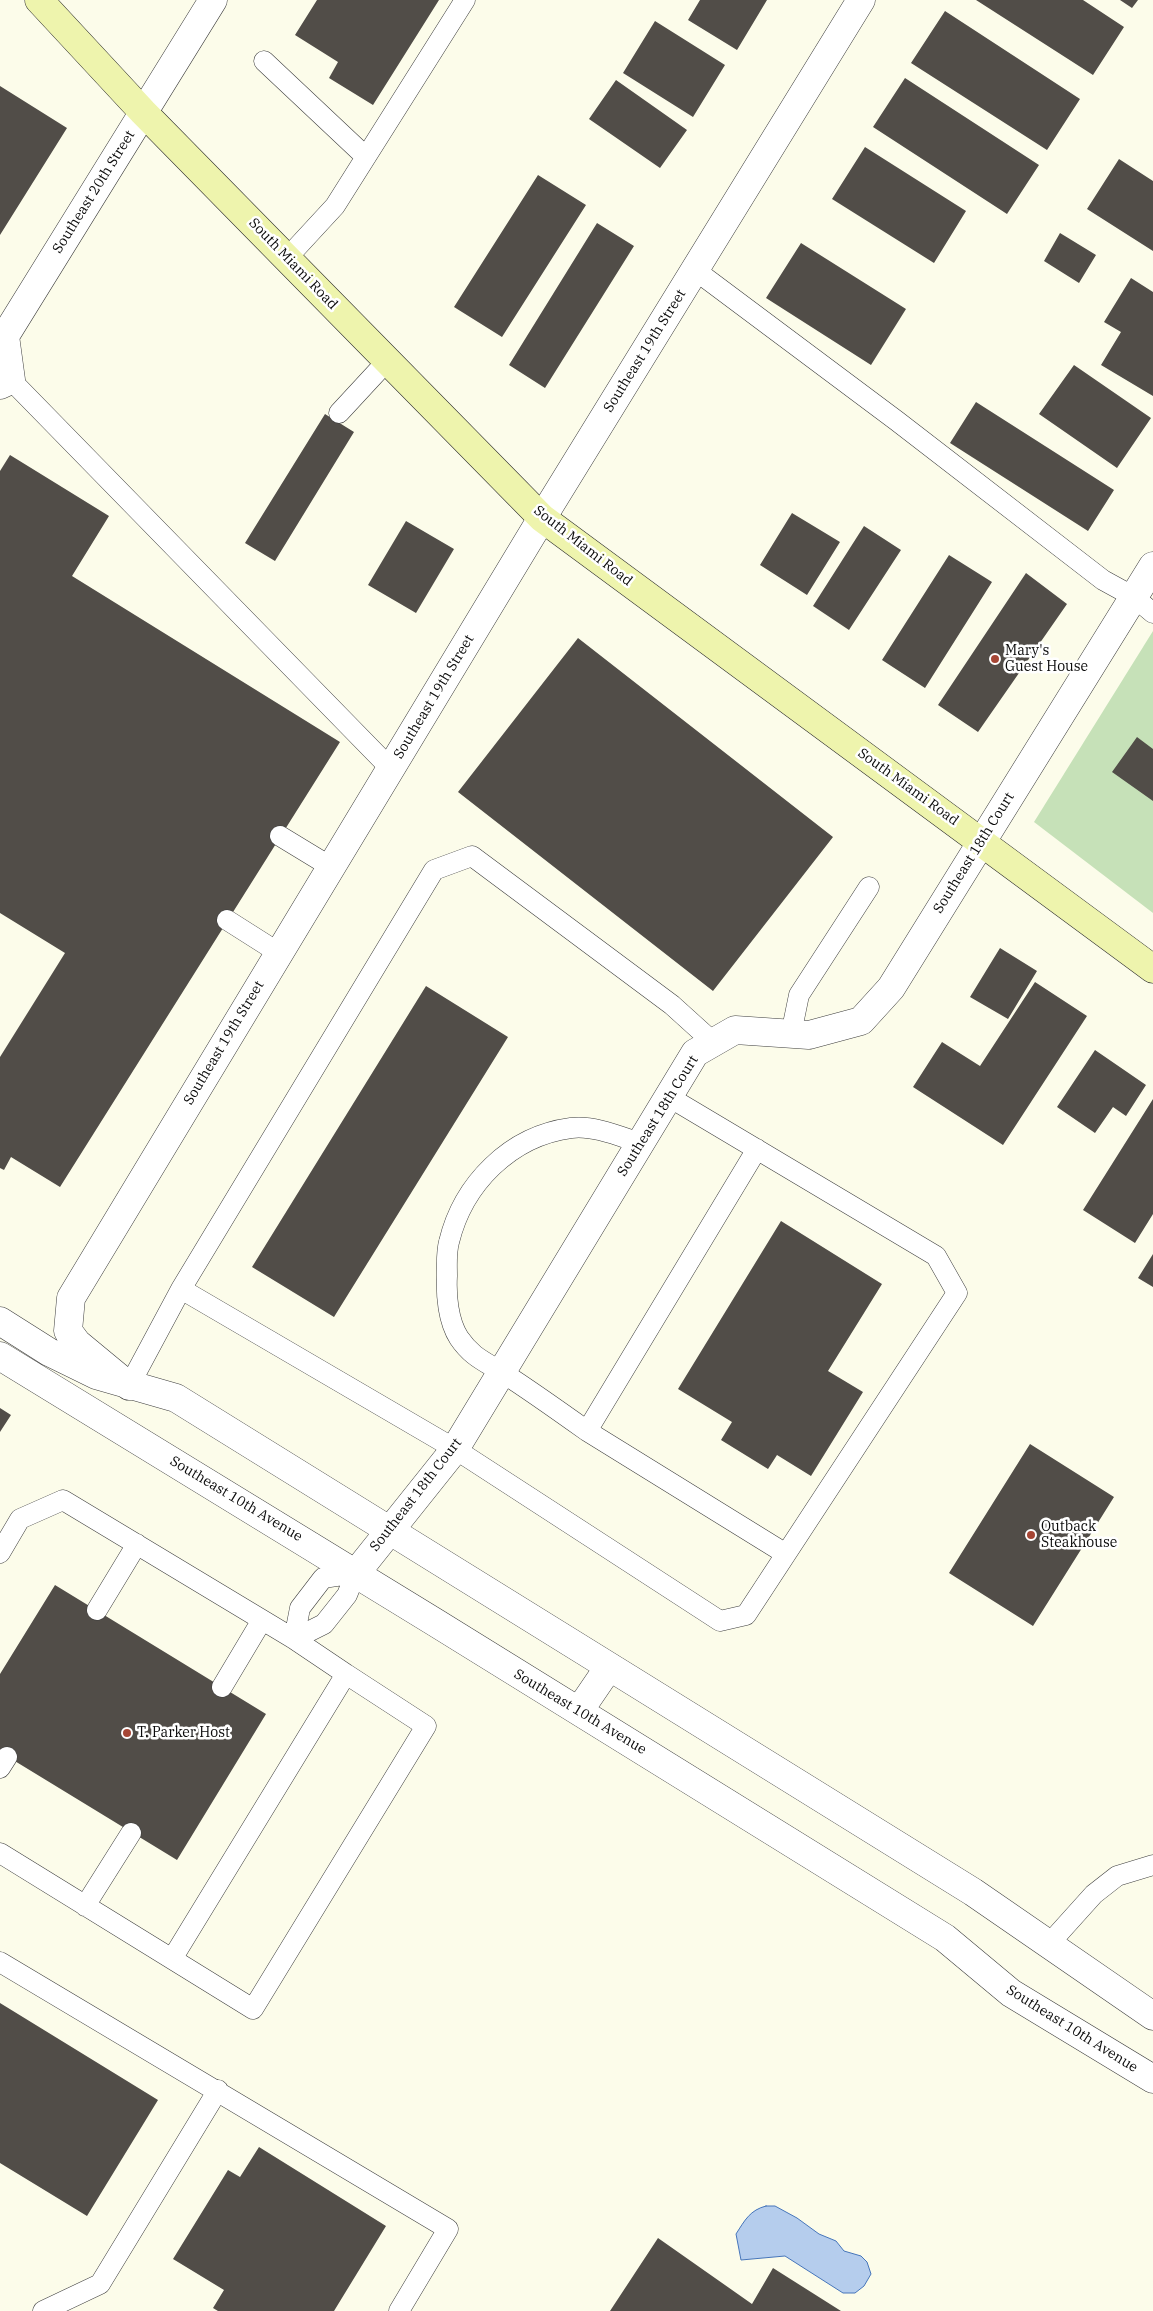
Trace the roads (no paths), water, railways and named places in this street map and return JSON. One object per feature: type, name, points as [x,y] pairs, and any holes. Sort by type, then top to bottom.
[{"type":"street","name":"South Miami Road","points":[[39,0],[144,112],[542,518],[1153,969]]},
{"type":"street","name":"Southeast 20th Street","points":[[5,382],[5,336],[212,0]]},
{"type":"street","name":"Southeast 19th Street","points":[[128,1386],[76,1344],[68,1331],[71,1298],[542,518],[861,0]]},
{"type":"street","name":"Southeast 18th Court","points":[[356,1573],[455,1449],[695,1053],[735,1030],[809,1035],[861,1021],[891,988],[982,842],[1143,605],[1153,566]]},
{"type":"street","points":[[0,1321],[49,1352],[96,1375],[128,1386],[176,1398],[973,1892],[1153,2016]]},
{"type":"street","name":"Southeast 10th Avenue","points":[[0,1356],[356,1573],[945,1938],[1011,1993],[1153,2079]]},
{"type":"street","points":[[579,1711],[609,1667]]},
{"type":"lane","points":[[287,258],[335,206],[465,0]]},
{"type":"lane","points":[[264,61],[366,157]]},
{"type":"lane","points":[[695,270],[897,421],[1103,580],[1143,605]]},
{"type":"lane","points":[[339,413],[388,360]]},
{"type":"lane","points":[[5,382],[390,768]]},
{"type":"lane","points":[[280,836],[331,867]]},
{"type":"lane","points":[[128,1386],[181,1289],[434,870],[472,856],[672,1005],[714,1043]]},
{"type":"lane","points":[[791,1034],[799,995],[869,887]]},
{"type":"lane","points":[[227,920],[279,953]]},
{"type":"lane","points":[[181,1289],[455,1449],[720,1621],[746,1615],[956,1294],[936,1256],[669,1097]]},
{"type":"lane","points":[[640,1143],[606,1132],[572,1128],[542,1135],[508,1151],[488,1168],[458,1214],[448,1244],[446,1297],[458,1337],[475,1358],[502,1372],[587,1431],[786,1554]]},
{"type":"lane","points":[[587,1431],[757,1149]]},
{"type":"lane","points":[[0,1553],[20,1519],[63,1500],[294,1638],[426,1726],[253,2009],[0,1853]]},
{"type":"lane","points":[[97,1610],[137,1544]]},
{"type":"lane","points":[[294,1638],[300,1608],[323,1578],[356,1573]]},
{"type":"lane","points":[[294,1638],[324,1624],[347,1595],[356,1573]]},
{"type":"lane","points":[[222,1687],[262,1620]]},
{"type":"lane","points":[[172,1959],[346,1674]]},
{"type":"lane","points":[[85,1906],[132,1833]]},
{"type":"lane","points":[[1049,1944],[1094,1894],[1117,1876],[1153,1865]]},
{"type":"lane","points":[[0,1962],[218,2090],[448,2229],[399,2311]]},
{"type":"lane","points":[[43,2311],[100,2284],[218,2090]]},
{"type":"water","points":[[766,2206],[775,2206],[797,2218],[819,2234],[836,2241],[844,2251],[861,2256],[867,2262],[871,2274],[864,2286],[855,2293],[843,2293],[785,2256],[741,2260],[736,2234],[752,2213]]},
{"type":"place","name":"Mary's Guest House","points":[[995,659]]},
{"type":"place","name":"Outback Steakhouse","points":[[1031,1535]]},
{"type":"place","name":"T. Parker Host","points":[[127,1733]]}]
